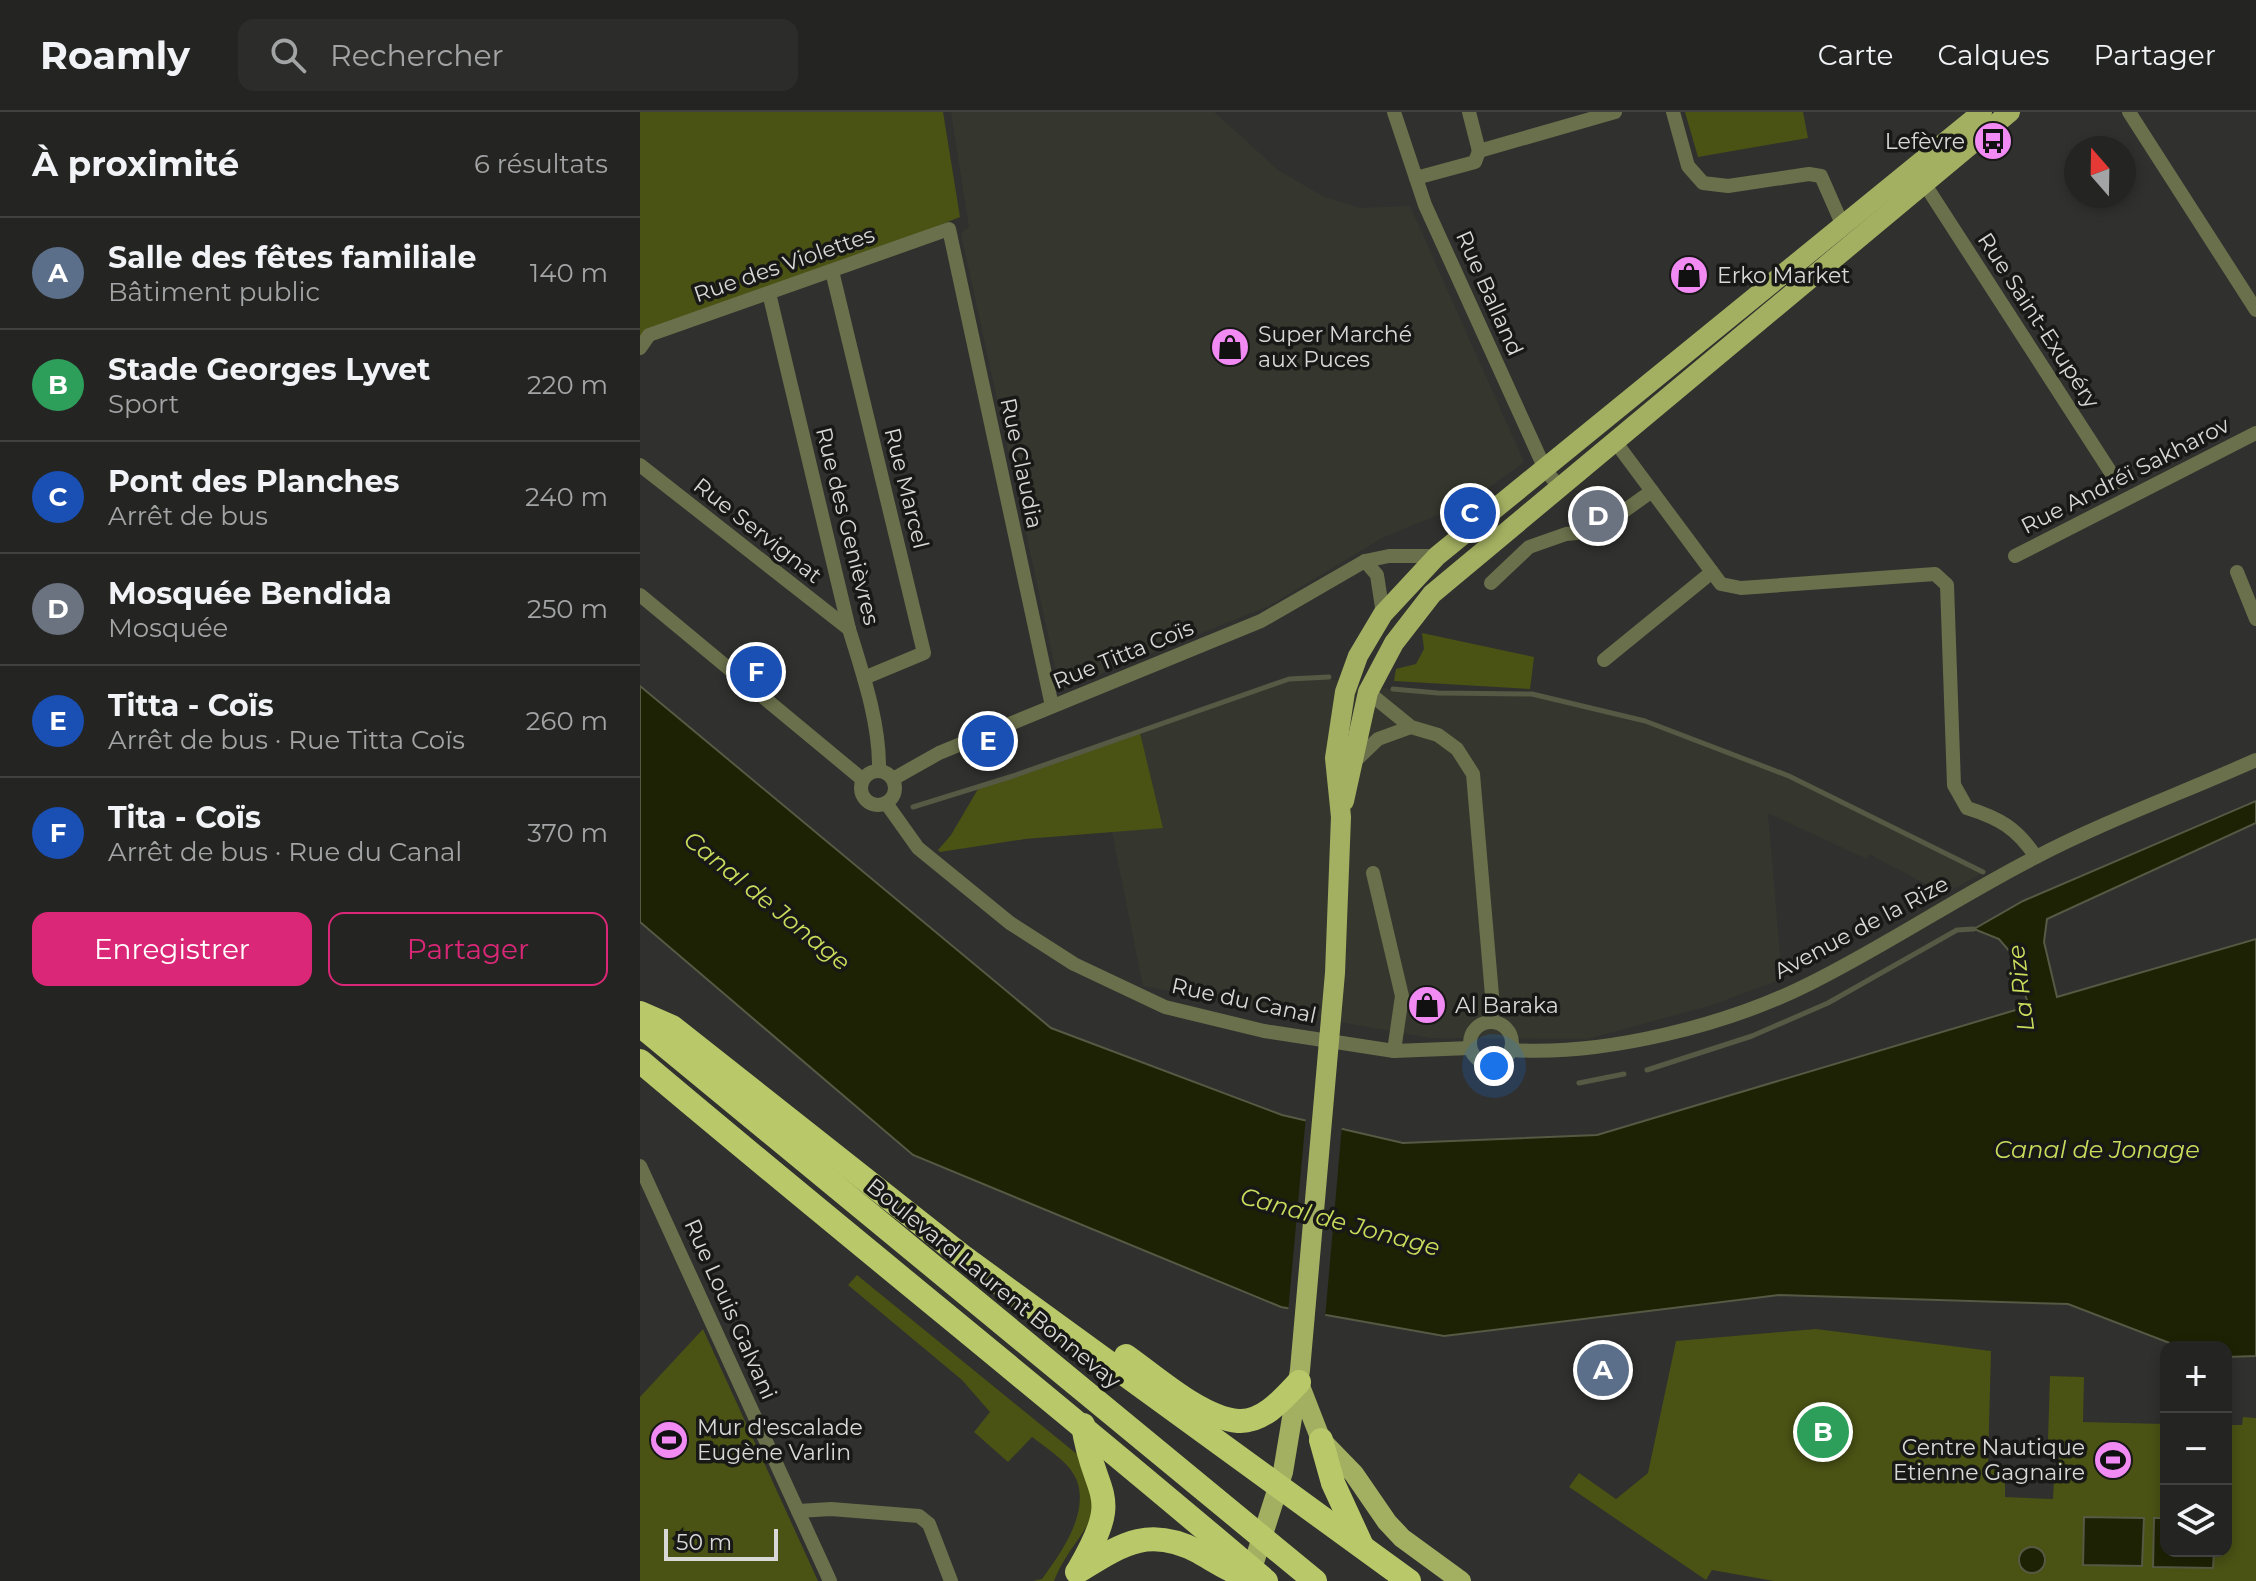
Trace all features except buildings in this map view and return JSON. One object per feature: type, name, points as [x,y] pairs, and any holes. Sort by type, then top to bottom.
[{"type":"highway","points":[[640,1013],[672,1027],[962,1256],[1409,1581]]},
{"type":"highway","name":"Boulevard Laurent Bonnevay","points":[[640,1025],[1315,1581]]},
{"type":"highway","points":[[640,1061],[890,1272],[1083,1425],[1266,1581]]},
{"type":"highway","points":[[962,1256],[994,1263],[1197,1406],[1239,1421],[1249,1419],[1282,1401],[1299,1382]]},
{"type":"highway","points":[[1074,1576],[1096,1540],[1105,1508],[1099,1475],[1087,1454],[1083,1425]]},
{"type":"highway","points":[[1321,1440],[1347,1514],[1385,1581]]},
{"type":"highway","points":[[1318,1515],[1426,1581]]},
{"type":"highway","points":[[1074,1576],[1124,1545],[1157,1537],[1178,1543],[1257,1581]]},
{"type":"main road","points":[[1248,1581],[1283,1472],[1302,1357],[1331,1019],[1341,817],[1335,758],[1349,681],[1358,656],[1383,614],[1437,556],[1982,112]]},
{"type":"main road","points":[[1341,817],[1371,688],[1394,643],[1432,594],[2010,112]]},
{"type":"main road","points":[[1614,440],[1614,424],[1664,383],[1674,363]]},
{"type":"main road","points":[[1299,1382],[1321,1440],[1354,1474],[1402,1538],[1461,1581]]},
{"type":"street","name":"Rue Balland","points":[[1394,112],[1416,178],[1545,469],[1559,487]]},
{"type":"street","points":[[1416,178],[1475,162],[1479,151],[1469,112]]},
{"type":"street","points":[[1479,151],[1615,112]]},
{"type":"street","points":[[1673,112],[1688,166],[1703,183],[1728,186],[1809,174],[1821,176],[1843,226]]},
{"type":"street","points":[[2129,112],[2256,310]]},
{"type":"street","name":"Rue Saint-Exupéry","points":[[1924,183],[2117,482]]},
{"type":"street","name":"Rue des Violettes","points":[[640,348],[649,335],[949,229]]},
{"type":"street","name":"Rue Claudia","points":[[949,229],[1052,706]]},
{"type":"street","name":"Rue Marcel","points":[[832,271],[924,653],[864,678]]},
{"type":"street","name":"Rue des Genièvres","points":[[769,293],[849,629],[864,678],[879,755],[879,770]]},
{"type":"street","name":"Rue Andréï Sakharov","points":[[2015,556],[2256,433]]},
{"type":"street","points":[[1614,440],[1721,584],[1741,588],[1935,574],[1947,585],[1954,785],[1967,808],[2003,819],[2024,838],[2036,857]]},
{"type":"street","name":"Rue Servignat","points":[[640,465],[849,629]]},
{"type":"street","points":[[1491,583],[1529,547],[1566,534],[1596,531],[1652,491]]},
{"type":"street","name":"Rue Titta Coïs","points":[[893,779],[939,753],[1261,621],[1365,561],[1389,556],[1437,556]]},
{"type":"street","points":[[1365,561],[1377,575],[1383,614]]},
{"type":"street","points":[[1604,660],[1712,572]]},
{"type":"street","points":[[2237,572],[2256,619]]},
{"type":"street","points":[[640,595],[862,779]]},
{"type":"street","points":[[1371,688],[1411,727],[1438,735],[1457,749],[1473,774],[1493,1007],[1490,1022],[1472,1033],[1470,1048],[1477,1060],[1490,1064],[1503,1061],[1511,1050],[1508,1030],[1490,1022]]},
{"type":"street","points":[[1354,762],[1378,739],[1411,727]]},
{"type":"street","name":"Avenue de la Rize","points":[[1511,1050],[1536,1051],[1622,1043],[1716,1020],[1808,985],[2036,857],[2256,760]]},
{"type":"street","points":[[879,770],[893,779],[895,787],[886,803],[869,803],[860,788],[862,779],[869,772],[879,770]]},
{"type":"street","name":"Rue du Canal","points":[[886,803],[918,848],[1010,923],[1074,964],[1165,1007],[1264,1031],[1394,1051],[1470,1048]]},
{"type":"street","points":[[1373,873],[1402,996],[1394,1051]]},
{"type":"street","name":"Rue Louis Galvani","points":[[640,1166],[645,1191],[830,1581]]},
{"type":"street","points":[[798,1511],[817,1508],[919,1516],[929,1524],[951,1581]]},
{"type":"shaded area","name":"Super Marché aux Puces","points":[[951,112],[1214,112],[1278,170],[1324,197],[1360,208],[1410,206],[1524,462],[1469,502],[1382,538],[1269,606],[1060,690],[961,233],[969,227]]},
{"type":"shaded area","points":[[1317,677],[1414,693],[1536,696],[1648,725],[1789,777],[1982,873],[1945,894],[1869,854],[1867,859],[1768,813],[1782,979],[1712,1005],[1587,1039],[1429,1038],[1143,986],[1112,832],[1163,827],[1139,730],[1278,682]]},
{"type":"green space","points":[[640,112],[943,112],[960,217],[640,344]]},
{"type":"green space","points":[[1685,112],[1803,112],[1808,138],[1698,157]]},
{"type":"green space","points":[[1422,633],[1534,657],[1530,689],[1394,681],[1396,669],[1416,664],[1424,649]]},
{"type":"green space","points":[[1140,733],[1163,828],[1025,839],[938,850],[951,835],[978,789]]},
{"type":"green space","points":[[857,1275],[1078,1455],[1088,1479],[1092,1512],[1054,1581],[1033,1581],[1042,1579],[1064,1546],[1076,1520],[1080,1494],[1074,1474],[1058,1456],[1032,1437],[1008,1462],[974,1432],[990,1412],[962,1380],[848,1285]]},
{"type":"green space","points":[[703,1329],[818,1581],[640,1581],[640,1397]]},
{"type":"green space","points":[[1816,1329],[1991,1351],[1988,1464],[2005,1465],[2005,1497],[2053,1499],[2054,1479],[2059,1479],[2059,1440],[2048,1440],[2050,1376],[2084,1377],[2083,1422],[2160,1424],[2160,1557],[2232,1557],[2232,1425],[2242,1425],[2243,1417],[2256,1418],[2256,1581],[1774,1581],[1712,1570],[1706,1580],[1569,1487],[1579,1473],[1616,1499],[1648,1473],[1676,1341]]},
{"type":"water","name":"Canal de Jonage","points":[[640,686],[1051,1028],[1282,1115],[1403,1143],[1597,1135],[2029,1006],[2011,953],[1999,939],[1974,929],[2023,901],[2256,801],[2256,823],[2047,919],[2044,942],[2057,997],[2256,939],[2256,1356],[2232,1357],[2232,1341],[2164,1341],[2068,1304],[1779,1295],[1444,1336],[1281,1307],[913,1155],[640,922]]},
{"type":"water","points":[[2084,1517],[2144,1518],[2142,1566],[2083,1565]]},
{"type":"water","points":[[2154,1518],[2160,1518],[2160,1557],[2214,1557],[2213,1568],[2153,1567]]},
{"type":"water","points":[[2032,1547],[2041,1551],[2045,1560],[2041,1569],[2032,1573],[2023,1569],[2019,1560],[2023,1551]]},
{"type":"pier","points":[[1306,1116],[1342,1125],[1325,1319],[1288,1312]]},
{"type":"waterway","points":[[913,807],[1013,776],[1289,679],[1329,677]]},
{"type":"waterway","points":[[1393,689],[1532,694],[1645,721],[1789,776],[1983,872]]},
{"type":"waterway","points":[[1647,1070],[1752,1036],[1828,1003],[1957,930],[1974,929]]},
{"type":"waterway","points":[[1579,1083],[1624,1074]]},
{"type":"place","name":"Lefèvre","points":[[1993,141]]},
{"type":"place","name":"Erko Market","points":[[1689,275]]},
{"type":"place","name":"Super Marché aux Puces","points":[[1230,347]]},
{"type":"place","name":"Pont des Planches","points":[[1470,513]]},
{"type":"place","name":"Mosquée Bendida","points":[[1598,516]]},
{"type":"place","name":"Tita - Coïs","points":[[756,672]]},
{"type":"place","name":"Titta - Coïs","points":[[988,741]]},
{"type":"place","name":"Al Baraka","points":[[1427,1005]]},
{"type":"place","name":"Salle des fêtes familiale","points":[[1603,1370]]},
{"type":"place","name":"Stade Georges Lyvet","points":[[1823,1432]]},
{"type":"place","name":"Mur d'escalade Eugène Varlin","points":[[669,1440]]},
{"type":"place","name":"Centre Nautique Etienne Gagnaire","points":[[2113,1460]]},
{"type":"water label","name":"La Rize","points":[[2021,988]]}]
